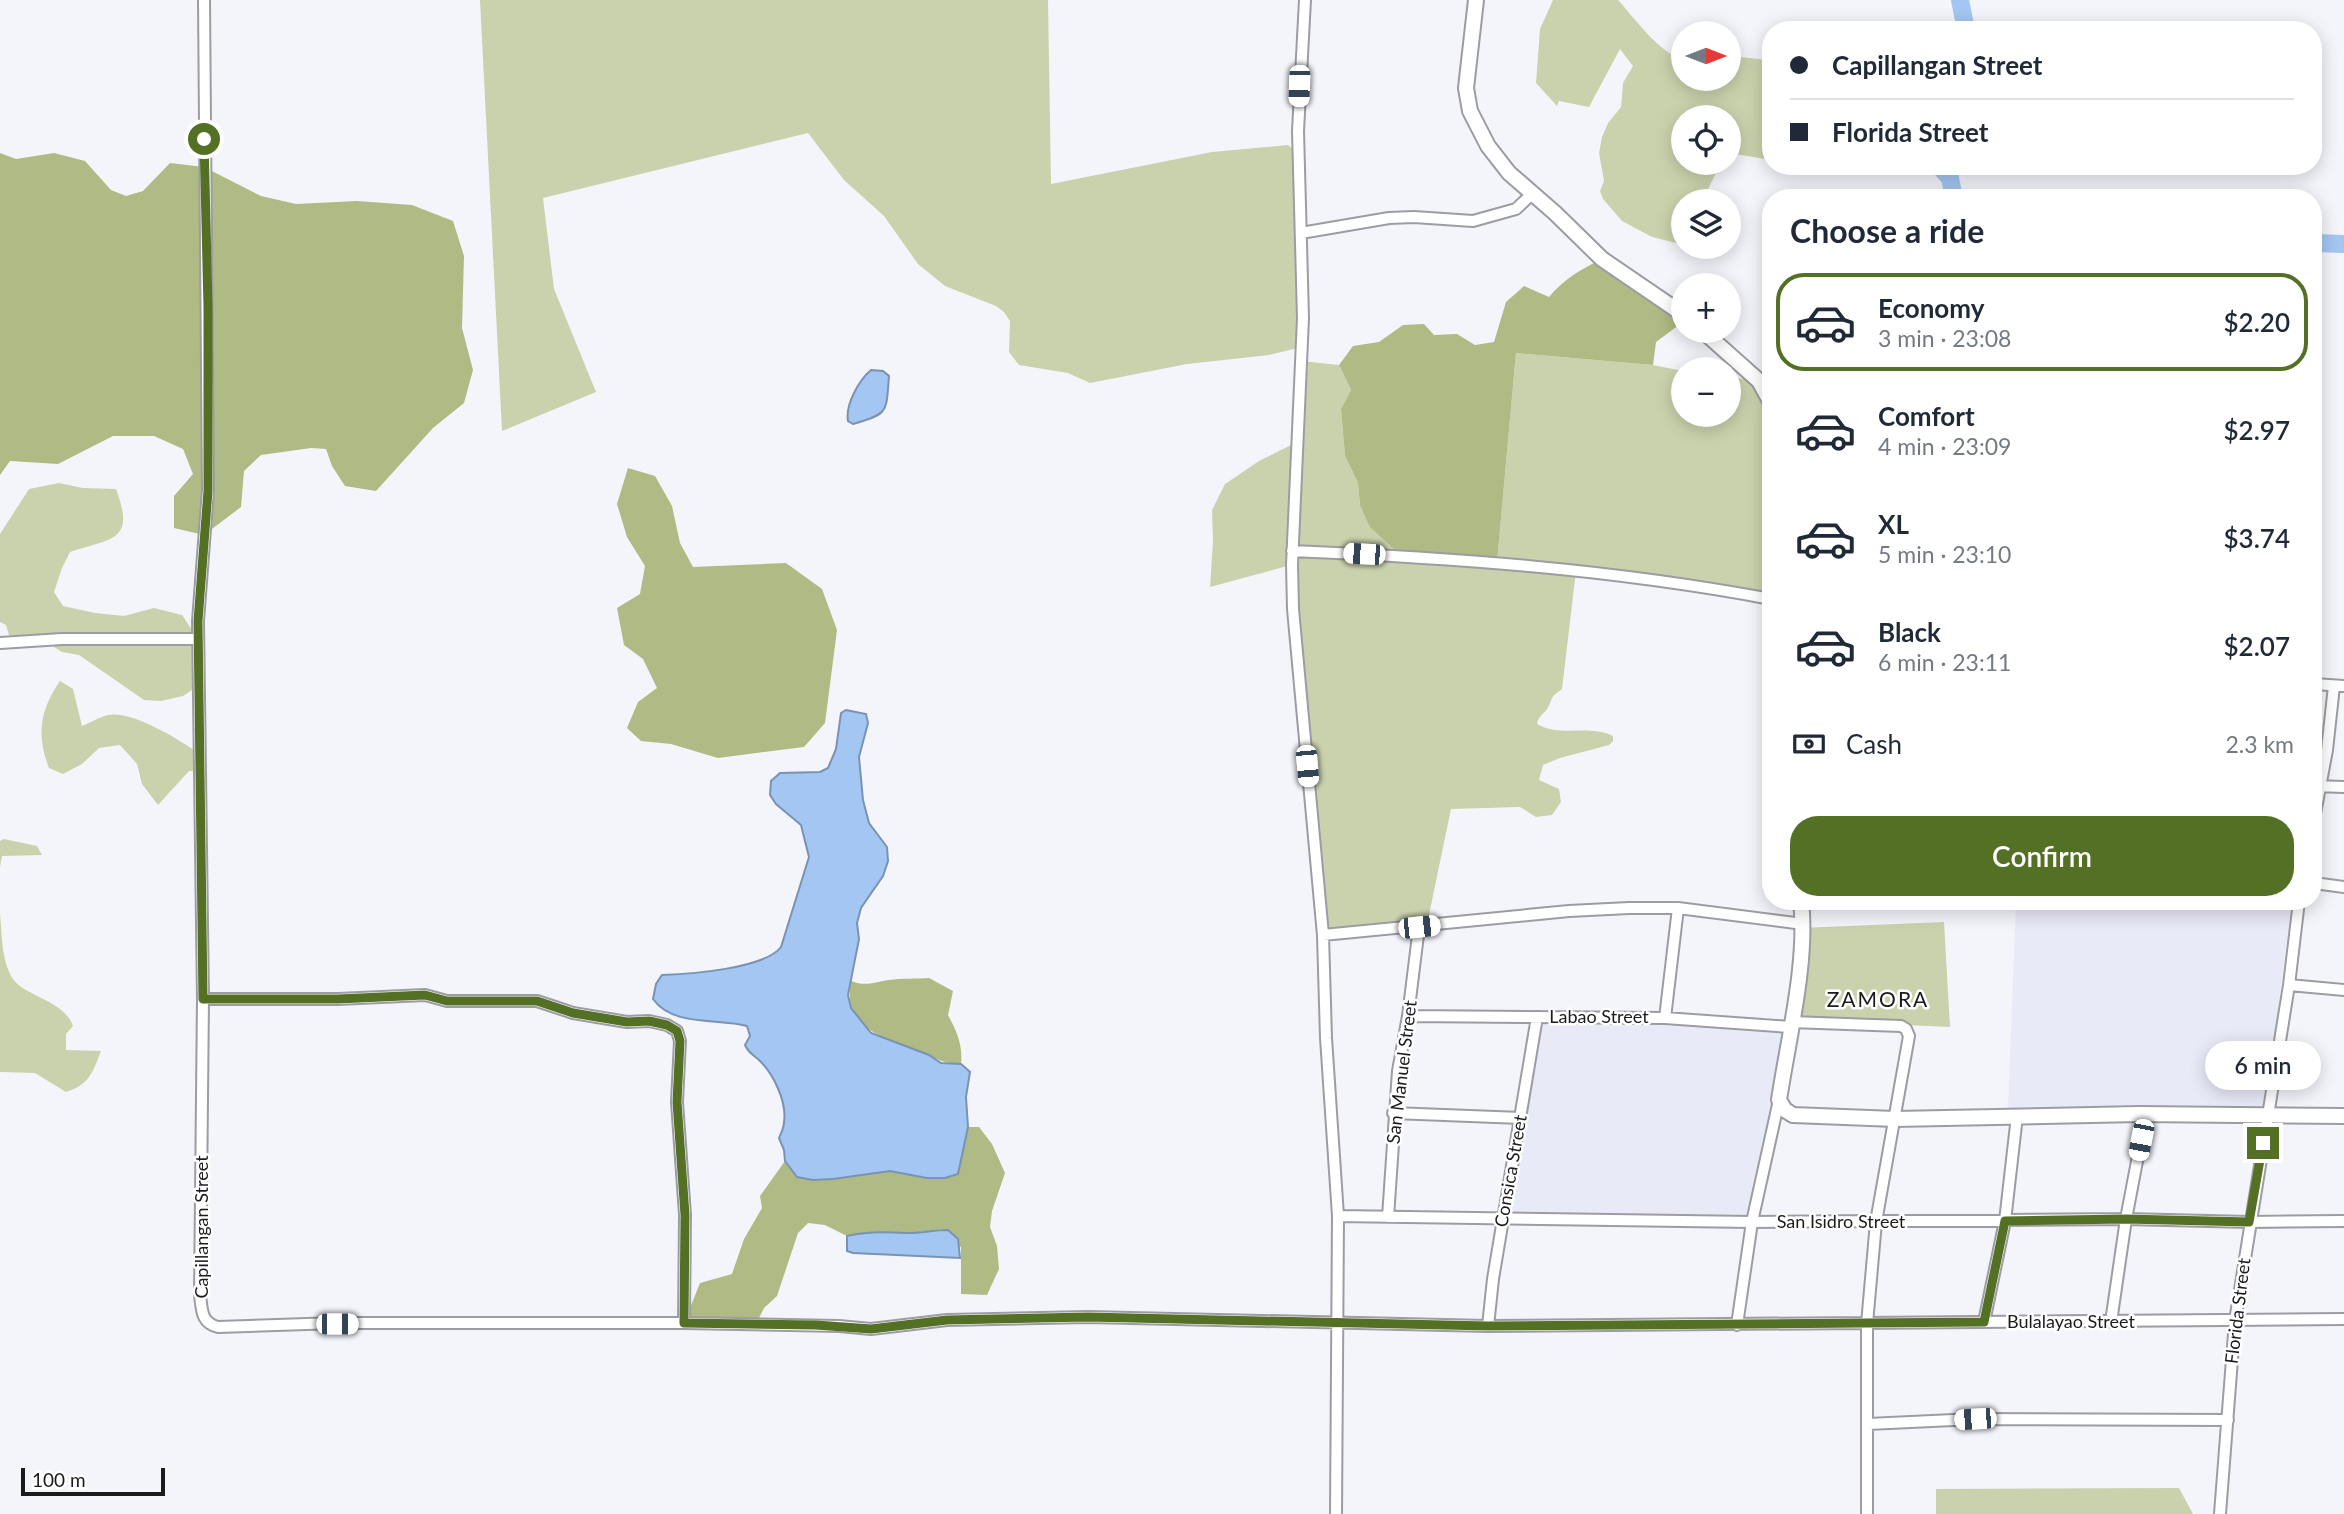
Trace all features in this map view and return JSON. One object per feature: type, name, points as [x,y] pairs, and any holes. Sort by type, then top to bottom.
[{"type":"main road","points":[[1476,0],[1466,88],[1471,111],[1488,146],[1509,173],[1602,259],[1671,306]]},
{"type":"main road","points":[[1716,343],[1762,387]]},
{"type":"main road","points":[[1802,910],[1804,924],[1779,1100],[1785,1110],[1793,1115],[1895,1119],[2146,1114],[2344,1116]]},
{"type":"street","name":"Capillangan Street","points":[[205,0],[208,491],[198,621],[203,999],[200,1295],[203,1318],[209,1325],[218,1327],[684,1323],[816,1325],[871,1329],[947,1320],[1088,1317],[1336,1324]]},
{"type":"street","points":[[1305,0],[1298,131],[1303,318],[1292,551],[1293,609],[1322,934],[1325,1038],[1338,1216],[1336,1514]]},
{"type":"street","points":[[1301,233],[1389,218],[1474,221],[1516,209],[1532,194]]},
{"type":"street","points":[[1292,551],[1522,564],[1685,583],[1762,597]]},
{"type":"street","points":[[0,643],[62,639],[198,639]]},
{"type":"street","points":[[2322,768],[2339,686]]},
{"type":"street","points":[[2322,786],[2344,787]]},
{"type":"street","points":[[2322,884],[2344,887]]},
{"type":"street","points":[[1322,934],[1569,911],[1678,908],[1804,924]]},
{"type":"street","points":[[1665,1018],[1678,908]]},
{"type":"street","name":"Florida Street","points":[[2220,1514],[2235,1321],[2289,985],[2298,910]]},
{"type":"street","name":"San Manuel Street","points":[[1388,1217],[1398,1070],[1419,927]]},
{"type":"street","points":[[2289,985],[2344,990]]},
{"type":"street","points":[[203,999],[338,999],[425,995],[447,1001],[520,1000],[627,1022],[649,1021],[673,1027],[680,1035],[677,1102],[685,1215],[684,1323]]},
{"type":"street","name":"Labao Street","points":[[1408,1016],[1665,1018],[1901,1026],[1906,1029],[1908,1041],[1895,1119]]},
{"type":"street","name":"Consica Street","points":[[1488,1326],[1503,1217],[1537,1017]]},
{"type":"street","points":[[1737,1325],[1752,1222],[1779,1100]]},
{"type":"street","points":[[1394,1114],[1521,1118]]},
{"type":"street","points":[[2111,1322],[2126,1219],[2146,1114]]},
{"type":"street","points":[[1984,1322],[2005,1221],[2017,1116]]},
{"type":"street","points":[[1867,1514],[1867,1324],[1876,1222],[1895,1119]]},
{"type":"street","name":"San Isidro Street","points":[[1338,1216],[1752,1222],[2126,1219],[2344,1221]]},
{"type":"street","name":"Bulalayao Street","points":[[1336,1324],[1737,1325],[2344,1319]]},
{"type":"street","points":[[1868,1424],[1975,1419],[2228,1420]]},
{"type":"shaded area","points":[[2016,910],[2291,910],[2265,1109],[2153,1105],[2008,1108]]},
{"type":"shaded area","points":[[1537,1017],[1790,1027],[1752,1222],[1504,1217]]},
{"type":"green space","points":[[480,0],[1048,0],[1051,184],[1212,152],[1288,145],[1298,153],[1302,347],[1269,355],[1187,364],[1090,383],[1068,373],[1019,365],[1009,352],[1010,321],[1004,312],[996,306],[945,286],[918,264],[884,216],[844,180],[808,133],[543,198],[554,289],[596,392],[502,431]]},
{"type":"green space","points":[[1553,0],[1618,0],[1657,44],[1671,54],[1671,91],[1741,91],[1741,57],[1762,60],[1762,158],[1741,155],[1741,105],[1671,105],[1671,175],[1715,175],[1708,189],[1671,189],[1671,242],[1652,237],[1622,221],[1603,199],[1600,191],[1604,181],[1599,153],[1602,137],[1608,123],[1621,107],[1623,83],[1633,66],[1620,49],[1589,107],[1559,101],[1557,106],[1536,83],[1540,29]]},
{"type":"green space","points":[[0,153],[16,159],[54,153],[85,161],[111,190],[126,196],[143,191],[170,163],[204,167],[261,196],[296,204],[357,201],[412,205],[453,221],[464,256],[462,328],[473,370],[464,403],[433,428],[376,491],[345,486],[332,466],[326,449],[311,448],[261,455],[244,471],[241,507],[204,535],[174,528],[174,496],[193,474],[183,449],[154,436],[113,436],[58,464],[10,461],[0,475]]},
{"type":"green space","points":[[1602,259],[1671,307],[1671,331],[1656,342],[1653,365],[1516,353],[1497,562],[1395,550],[1370,527],[1360,505],[1358,483],[1345,456],[1341,409],[1351,390],[1339,365],[1353,346],[1379,342],[1403,325],[1424,324],[1434,335],[1457,334],[1475,345],[1494,342],[1506,302],[1524,286],[1549,297],[1573,275]]},
{"type":"green space","points":[[1516,353],[1671,369],[1671,427],[1741,427],[1741,379],[1759,381],[1762,386],[1762,599],[1576,571],[1562,689],[1553,697],[1537,724],[1555,730],[1604,733],[1613,736],[1613,741],[1609,745],[1543,765],[1539,780],[1559,789],[1561,802],[1552,815],[1536,817],[1520,807],[1451,809],[1429,915],[1323,935],[1291,565],[1210,587],[1212,510],[1225,484],[1259,461],[1297,442],[1301,361],[1339,365],[1351,390],[1341,409],[1345,456],[1358,483],[1360,505],[1395,550],[1497,561]]},
{"type":"green space","points":[[628,468],[655,476],[672,506],[680,543],[693,567],[786,563],[822,589],[837,630],[825,723],[804,747],[718,758],[671,744],[641,741],[627,728],[638,702],[657,688],[643,659],[624,645],[617,608],[640,594],[645,566],[627,537],[617,504]]},
{"type":"green space","points":[[59,483],[83,488],[116,489],[123,519],[121,529],[108,540],[70,552],[54,592],[63,606],[95,613],[124,616],[154,608],[182,615],[198,639],[199,685],[183,696],[161,701],[144,700],[79,655],[62,652],[44,641],[11,642],[6,625],[0,622],[0,534],[29,489]]},
{"type":"green space","points":[[60,681],[73,689],[82,726],[108,715],[142,721],[200,754],[200,770],[189,771],[158,805],[142,784],[137,764],[120,745],[99,748],[82,764],[63,774],[49,768],[42,745],[42,723],[48,702]]},
{"type":"green space","points":[[4,839],[37,846],[42,855],[2,856],[0,867],[0,841]]},
{"type":"green space","points":[[0,913],[5,959],[15,982],[51,1003],[68,1017],[73,1026],[66,1034],[66,1050],[101,1051],[89,1077],[74,1089],[66,1092],[35,1073],[0,1072]]},
{"type":"green space","points":[[1944,922],[1950,1027],[1793,1020],[1800,928]]},
{"type":"green space","points":[[929,978],[953,991],[948,1015],[959,1039],[961,1064],[941,1061],[877,1034],[858,1019],[852,1009],[851,981],[866,984],[894,979]]},
{"type":"green space","points":[[968,1127],[979,1127],[992,1144],[1005,1173],[992,1211],[990,1227],[997,1246],[999,1269],[987,1295],[961,1294],[961,1247],[926,1231],[847,1236],[825,1225],[808,1223],[798,1233],[777,1296],[764,1308],[756,1324],[684,1323],[700,1283],[732,1274],[744,1239],[762,1208],[760,1196],[785,1161],[797,1177],[833,1179],[890,1171],[907,1175],[963,1151]]},
{"type":"green space","points":[[2179,1488],[2193,1514],[1936,1514],[1936,1489]]},
{"type":"water","points":[[871,370],[883,371],[889,376],[886,404],[880,414],[853,424],[848,421],[851,400]]},
{"type":"water","points":[[846,710],[866,714],[868,723],[859,757],[863,800],[869,823],[887,847],[888,861],[883,876],[861,908],[857,923],[859,939],[848,995],[851,1008],[871,1033],[929,1055],[941,1063],[961,1064],[970,1072],[966,1097],[968,1127],[958,1174],[945,1178],[927,1178],[890,1171],[833,1179],[813,1180],[797,1177],[785,1161],[779,1138],[784,1122],[781,1098],[770,1074],[745,1045],[750,1036],[747,1026],[684,1018],[662,1008],[653,999],[656,984],[662,975],[707,972],[743,965],[759,961],[781,947],[809,857],[801,825],[776,804],[770,795],[771,781],[780,773],[820,772],[828,768],[836,749],[841,713]]},
{"type":"water","points":[[948,1230],[958,1239],[960,1258],[847,1251],[847,1236]]},
{"type":"waterway","points":[[1960,0],[1964,21]]},
{"type":"waterway","points":[[1947,175],[1952,189]]},
{"type":"waterway","points":[[2322,243],[2344,244]]},
{"type":"district","name":"ZAMORA","points":[[1878,1000]]},
{"type":"route","points":[[204,139],[208,491],[198,621],[203,999],[338,999],[425,995],[447,1001],[537,1001],[573,1013],[627,1022],[649,1021],[673,1027],[680,1035],[677,1102],[685,1215],[684,1323],[816,1325],[871,1329],[947,1320],[1088,1317],[1488,1326],[1984,1322],[2005,1221],[2126,1219],[2249,1222],[2263,1143]]}]
